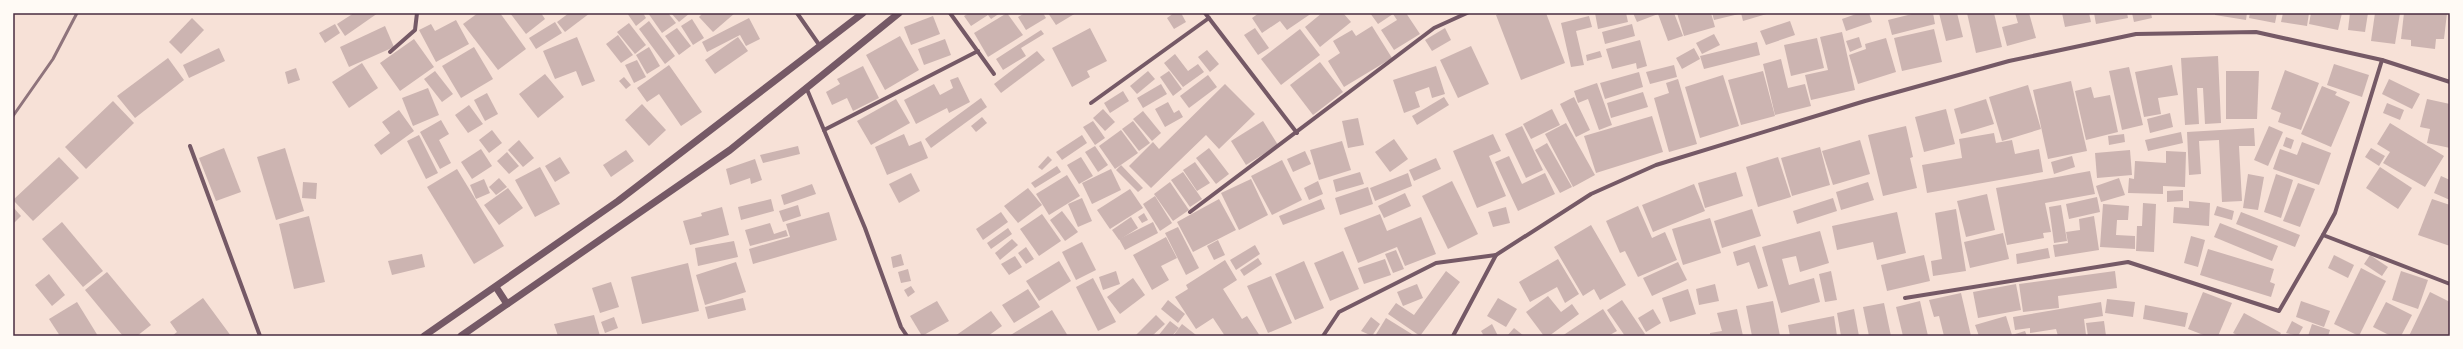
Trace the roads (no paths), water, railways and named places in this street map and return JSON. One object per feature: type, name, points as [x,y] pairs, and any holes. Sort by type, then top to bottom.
[{"type":"street","points":[[390,52],[415,30],[417,13]]},
{"type":"street","points":[[797,13],[820,46]]},
{"type":"street","points":[[424,336],[636,188],[863,13]]},
{"type":"street","points":[[461,336],[730,150],[899,13]]},
{"type":"street","points":[[950,13],[994,74]]},
{"type":"street","points":[[1205,13],[1297,133]]},
{"type":"street","points":[[1190,212],[1297,133],[1434,28],[1467,13]]},
{"type":"street","points":[[1091,103],[1209,18]]},
{"type":"street","points":[[1323,336],[1339,312],[1436,263],[1496,256],[1591,194],[1656,165],[1865,101],[2009,61],[2136,34],[2256,32],[2382,60],[2450,82]]},
{"type":"street","points":[[824,130],[978,51]]},
{"type":"street","points":[[1905,298],[2128,262],[2279,311],[2323,235],[2340,199],[2364,114],[2382,60]]},
{"type":"street","points":[[806,87],[865,228],[901,327],[908,336]]},
{"type":"street","points":[[190,146],[260,336]]},
{"type":"street","points":[[2323,235],[2450,284]]},
{"type":"street","points":[[1453,336],[1496,256]]},
{"type":"street","points":[[496,287],[507,304]]},
{"type":"railway","points":[[13,116],[53,59],[77,13]]}]
